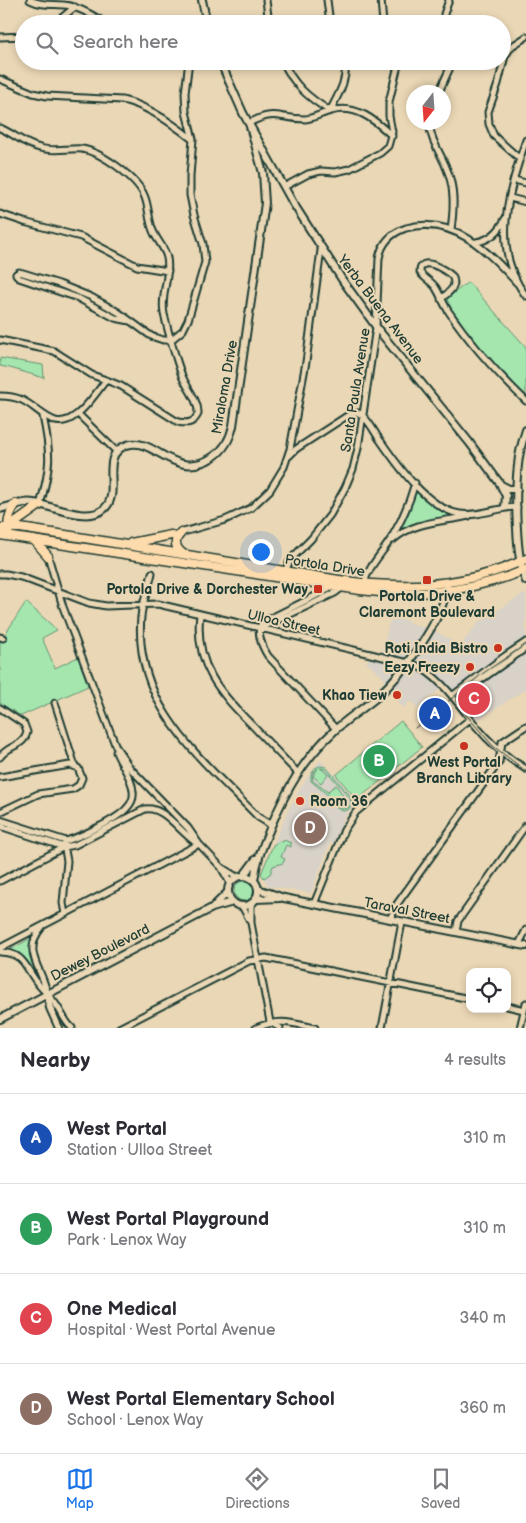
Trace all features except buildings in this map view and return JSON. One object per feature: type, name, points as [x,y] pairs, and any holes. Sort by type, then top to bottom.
[{"type":"main road","points":[[16,504],[10,515],[9,528],[12,534],[17,537]]},
{"type":"main road","points":[[0,534],[40,505]]},
{"type":"main road","name":"Portola Drive","points":[[0,528],[115,543],[364,584],[404,586],[447,582],[483,575],[523,560]]},
{"type":"main road","points":[[181,533],[177,538],[176,544],[178,550],[183,554]]},
{"type":"main road","name":"Portola Drive","points":[[0,534],[160,560],[393,593],[446,592],[485,583],[524,570]]},
{"type":"main road","points":[[115,543],[144,541],[171,535]]},
{"type":"main road","points":[[160,560],[164,541],[171,535]]},
{"type":"main road","points":[[32,539],[48,556]]},
{"type":"main road","points":[[48,556],[49,546],[56,543]]},
{"type":"street","points":[[30,0],[43,5],[75,7],[90,15]]},
{"type":"street","points":[[202,0],[205,15]]},
{"type":"street","points":[[266,0],[268,15]]},
{"type":"street","points":[[327,0],[329,15]]},
{"type":"street","points":[[381,0],[383,15]]},
{"type":"street","points":[[444,15],[449,0]]},
{"type":"street","points":[[65,15],[75,7]]},
{"type":"street","points":[[0,37],[15,36]]},
{"type":"street","points":[[511,47],[526,36]]},
{"type":"street","points":[[131,322],[115,318],[73,296],[19,278],[16,274],[19,272],[30,275],[81,292],[118,312],[151,336],[163,340],[171,340],[183,330],[188,320],[205,262],[203,244],[190,195],[193,139],[185,102],[187,70]]},
{"type":"street","name":"Yerba Buena Avenue","points":[[224,70],[266,156],[321,250],[376,327],[469,442],[501,485]]},
{"type":"street","points":[[287,70],[301,90],[330,111]]},
{"type":"street","points":[[330,111],[344,82],[346,70]]},
{"type":"street","points":[[284,187],[308,174],[350,169],[388,146],[392,136],[389,102],[397,70]]},
{"type":"street","points":[[442,85],[449,70]]},
{"type":"street","points":[[502,70],[488,112],[489,124],[494,136],[520,159]]},
{"type":"street","points":[[0,79],[40,95],[122,100],[134,103],[193,139]]},
{"type":"street","points":[[249,123],[270,115],[305,119],[318,117],[330,111],[344,109],[366,115],[392,136]]},
{"type":"street","name":"Yerba Buena Avenue","points":[[249,123],[258,156]]},
{"type":"street","points":[[0,128],[28,144],[43,149],[73,149],[95,152],[108,160],[140,188],[146,200],[154,234],[166,253],[168,271],[163,300],[165,316],[182,376],[199,409],[198,414],[189,423],[178,422],[121,386],[92,375],[54,351],[0,340]]},
{"type":"street","points":[[431,130],[452,184],[454,210],[451,230]]},
{"type":"street","points":[[526,140],[506,216],[506,248],[517,283],[526,296]]},
{"type":"street","points":[[258,156],[266,156]]},
{"type":"street","name":"Miraloma Drive","points":[[117,452],[128,445],[140,445],[170,461],[186,465],[214,456],[220,452],[229,439],[264,213],[264,183],[258,156]]},
{"type":"street","points":[[514,180],[526,183]]},
{"type":"street","points":[[510,198],[526,202]]},
{"type":"street","points":[[0,214],[81,237],[137,266],[168,271]]},
{"type":"street","points":[[475,242],[493,236],[506,216]]},
{"type":"street","name":"Santa Paula Avenue","points":[[286,571],[291,559],[324,523],[343,493],[355,459],[376,327],[380,251],[388,239],[398,232],[415,226],[433,226],[451,230],[485,249],[517,283]]},
{"type":"street","points":[[171,535],[225,520],[251,508],[270,490],[280,475],[287,459],[309,348],[321,250]]},
{"type":"street","points":[[441,298],[454,287],[455,284],[452,276],[431,264],[422,264],[420,272],[434,285],[441,298],[452,317],[526,401]]},
{"type":"street","points":[[0,396],[16,397],[43,416],[61,422],[78,414],[106,380]]},
{"type":"street","points":[[0,509],[16,504],[33,503],[85,515],[91,515],[103,510],[112,496],[111,469],[117,452],[78,414]]},
{"type":"street","points":[[287,459],[296,450],[350,414],[363,415],[388,451],[430,499],[444,509],[461,514],[477,514]]},
{"type":"street","points":[[40,505],[50,464],[49,446],[43,416]]},
{"type":"street","points":[[526,430],[518,463],[517,488],[517,507],[526,581]]},
{"type":"street","points":[[364,584],[368,571],[386,547],[402,518],[415,483]]},
{"type":"street","points":[[501,485],[509,489],[517,488]]},
{"type":"street","points":[[501,485],[506,496],[505,507]]},
{"type":"street","points":[[386,547],[402,532],[416,526],[505,507],[517,507]]},
{"type":"street","points":[[0,881],[119,815],[132,801],[133,788],[108,730],[63,607],[48,556]]},
{"type":"street","points":[[152,573],[143,603],[140,628],[143,657],[151,686],[165,715],[185,742],[258,817],[272,825]]},
{"type":"street","name":"Ulloa Street","points":[[0,574],[21,577],[97,605],[158,604],[408,662],[428,672],[458,702],[489,740],[526,769]]},
{"type":"street","points":[[280,1028],[270,1022],[251,923],[253,901],[258,889],[254,880],[258,856],[282,800],[298,773],[336,728],[378,696],[408,662],[442,606],[447,582]]},
{"type":"street","points":[[331,585],[327,590],[263,622],[261,624],[261,643],[268,656],[336,728]]},
{"type":"street","points":[[261,628],[335,593],[343,587]]},
{"type":"street","points":[[200,614],[201,647],[209,672],[218,688],[230,703],[298,773]]},
{"type":"street","points":[[452,696],[526,642]]},
{"type":"street","points":[[458,702],[480,680],[526,648]]},
{"type":"street","points":[[0,812],[38,794],[75,789],[79,785],[82,778],[80,770],[76,766],[55,703]]},
{"type":"street","points":[[0,708],[19,720],[27,732],[22,743],[8,748],[0,757]]},
{"type":"street","points":[[314,904],[344,830],[356,812],[470,719]]},
{"type":"street","points":[[390,919],[397,904],[499,762],[502,742],[526,726]]},
{"type":"street","points":[[108,730],[116,747],[130,768],[188,828],[199,844],[221,867],[230,883],[228,892],[233,902],[242,906],[251,923]]},
{"type":"street","points":[[0,777],[65,765],[76,766]]},
{"type":"street","points":[[0,826],[64,844],[75,844],[140,811],[150,808],[164,813],[186,836],[199,844]]},
{"type":"street","points":[[0,820],[64,844]]},
{"type":"street","points":[[456,932],[458,921],[526,825]]},
{"type":"street","points":[[64,844],[67,861],[63,903],[65,914]]},
{"type":"street","points":[[0,948],[199,844]]},
{"type":"street","points":[[230,883],[240,876],[258,856]]},
{"type":"street","points":[[221,867],[254,880]]},
{"type":"street","name":"Taraval Street","points":[[258,889],[284,898],[522,945]]},
{"type":"street","name":"Dewey Boulevard","points":[[212,908],[228,892]]},
{"type":"street","name":"Taraval Street","points":[[253,901],[284,898]]},
{"type":"street","points":[[242,906],[253,901]]},
{"type":"street","name":"Dewey Boulevard","points":[[0,1019],[212,908],[233,902]]},
{"type":"street","points":[[382,1028],[402,922]]},
{"type":"street","points":[[46,924],[37,934],[32,946],[32,952],[36,966],[43,979],[50,1008],[59,1028]]},
{"type":"street","points":[[522,945],[526,930]]},
{"type":"street","points":[[0,952],[21,958],[37,983],[56,1004],[66,1022],[72,1028]]},
{"type":"street","points":[[119,1028],[249,960],[257,958],[266,958],[466,998]]},
{"type":"street","points":[[520,1028],[526,1003]]},
{"type":"street","points":[[511,1007],[524,1010]]},
{"type":"street","points":[[256,1028],[270,1022],[290,1022],[315,1028]]},
{"type":"shaded area","points":[[523,594],[526,595],[526,689],[478,720],[446,684],[417,708],[411,701],[403,708],[392,696],[384,678],[366,662],[382,652],[389,623],[394,618],[400,618],[437,632],[460,646],[479,622]]},
{"type":"shaded area","points":[[320,760],[357,802],[344,818],[333,844],[330,843],[311,893],[268,886],[261,874],[288,810]]},
{"type":"green space","points":[[468,282],[526,347],[526,397],[483,351],[444,301]]},
{"type":"green space","points":[[0,358],[43,365],[44,378],[0,366]]},
{"type":"green space","points":[[416,490],[437,508],[455,517],[400,531],[399,529]]},
{"type":"green space","points":[[26,602],[57,630],[42,638],[55,668],[78,657],[88,686],[21,716],[0,703],[0,642]]},
{"type":"green space","points":[[401,721],[422,747],[357,800],[336,775]]},
{"type":"green space","points":[[320,766],[326,767],[351,797],[352,805],[348,810],[338,809],[329,796],[311,781],[311,774],[315,768]],"holes":[[[318,768],[313,776],[321,783],[328,774],[320,768],[325,769],[350,798],[351,804],[348,808],[342,809],[337,806],[346,800],[336,785],[328,791],[329,793],[313,781],[312,774]]]},
{"type":"green space","points":[[284,840],[291,843],[291,847],[286,845],[281,857],[285,859],[283,863],[273,866],[270,874],[264,878],[261,874],[273,845]]},
{"type":"green space","points":[[240,881],[248,881],[254,887],[254,895],[248,901],[240,901],[234,895],[234,887]]},
{"type":"green space","points":[[31,938],[33,939],[31,954],[34,969],[26,959],[10,950]]},
{"type":"tram line","points":[[415,728],[482,674],[526,644]]},
{"type":"tram line","points":[[461,691],[457,702],[462,710],[493,746],[526,771]]},
{"type":"place","name":"Portola Drive & Claremont Boulevard","points":[[427,580]]},
{"type":"place","name":"Portola Drive & Dorchester Way","points":[[318,589]]},
{"type":"place","name":"Roti India Bistro","points":[[498,648]]},
{"type":"place","name":"Eezy Freezy","points":[[470,667]]},
{"type":"place","name":"Khao Tiew","points":[[397,695]]},
{"type":"place","name":"One Medical","points":[[474,699]]},
{"type":"place","name":"West Portal","points":[[435,714]]},
{"type":"place","name":"West Portal Branch Library","points":[[464,746]]},
{"type":"place","name":"West Portal Playground","points":[[379,761]]},
{"type":"place","name":"Room 36","points":[[300,801]]},
{"type":"place","name":"West Portal Elementary School","points":[[310,828]]}]
